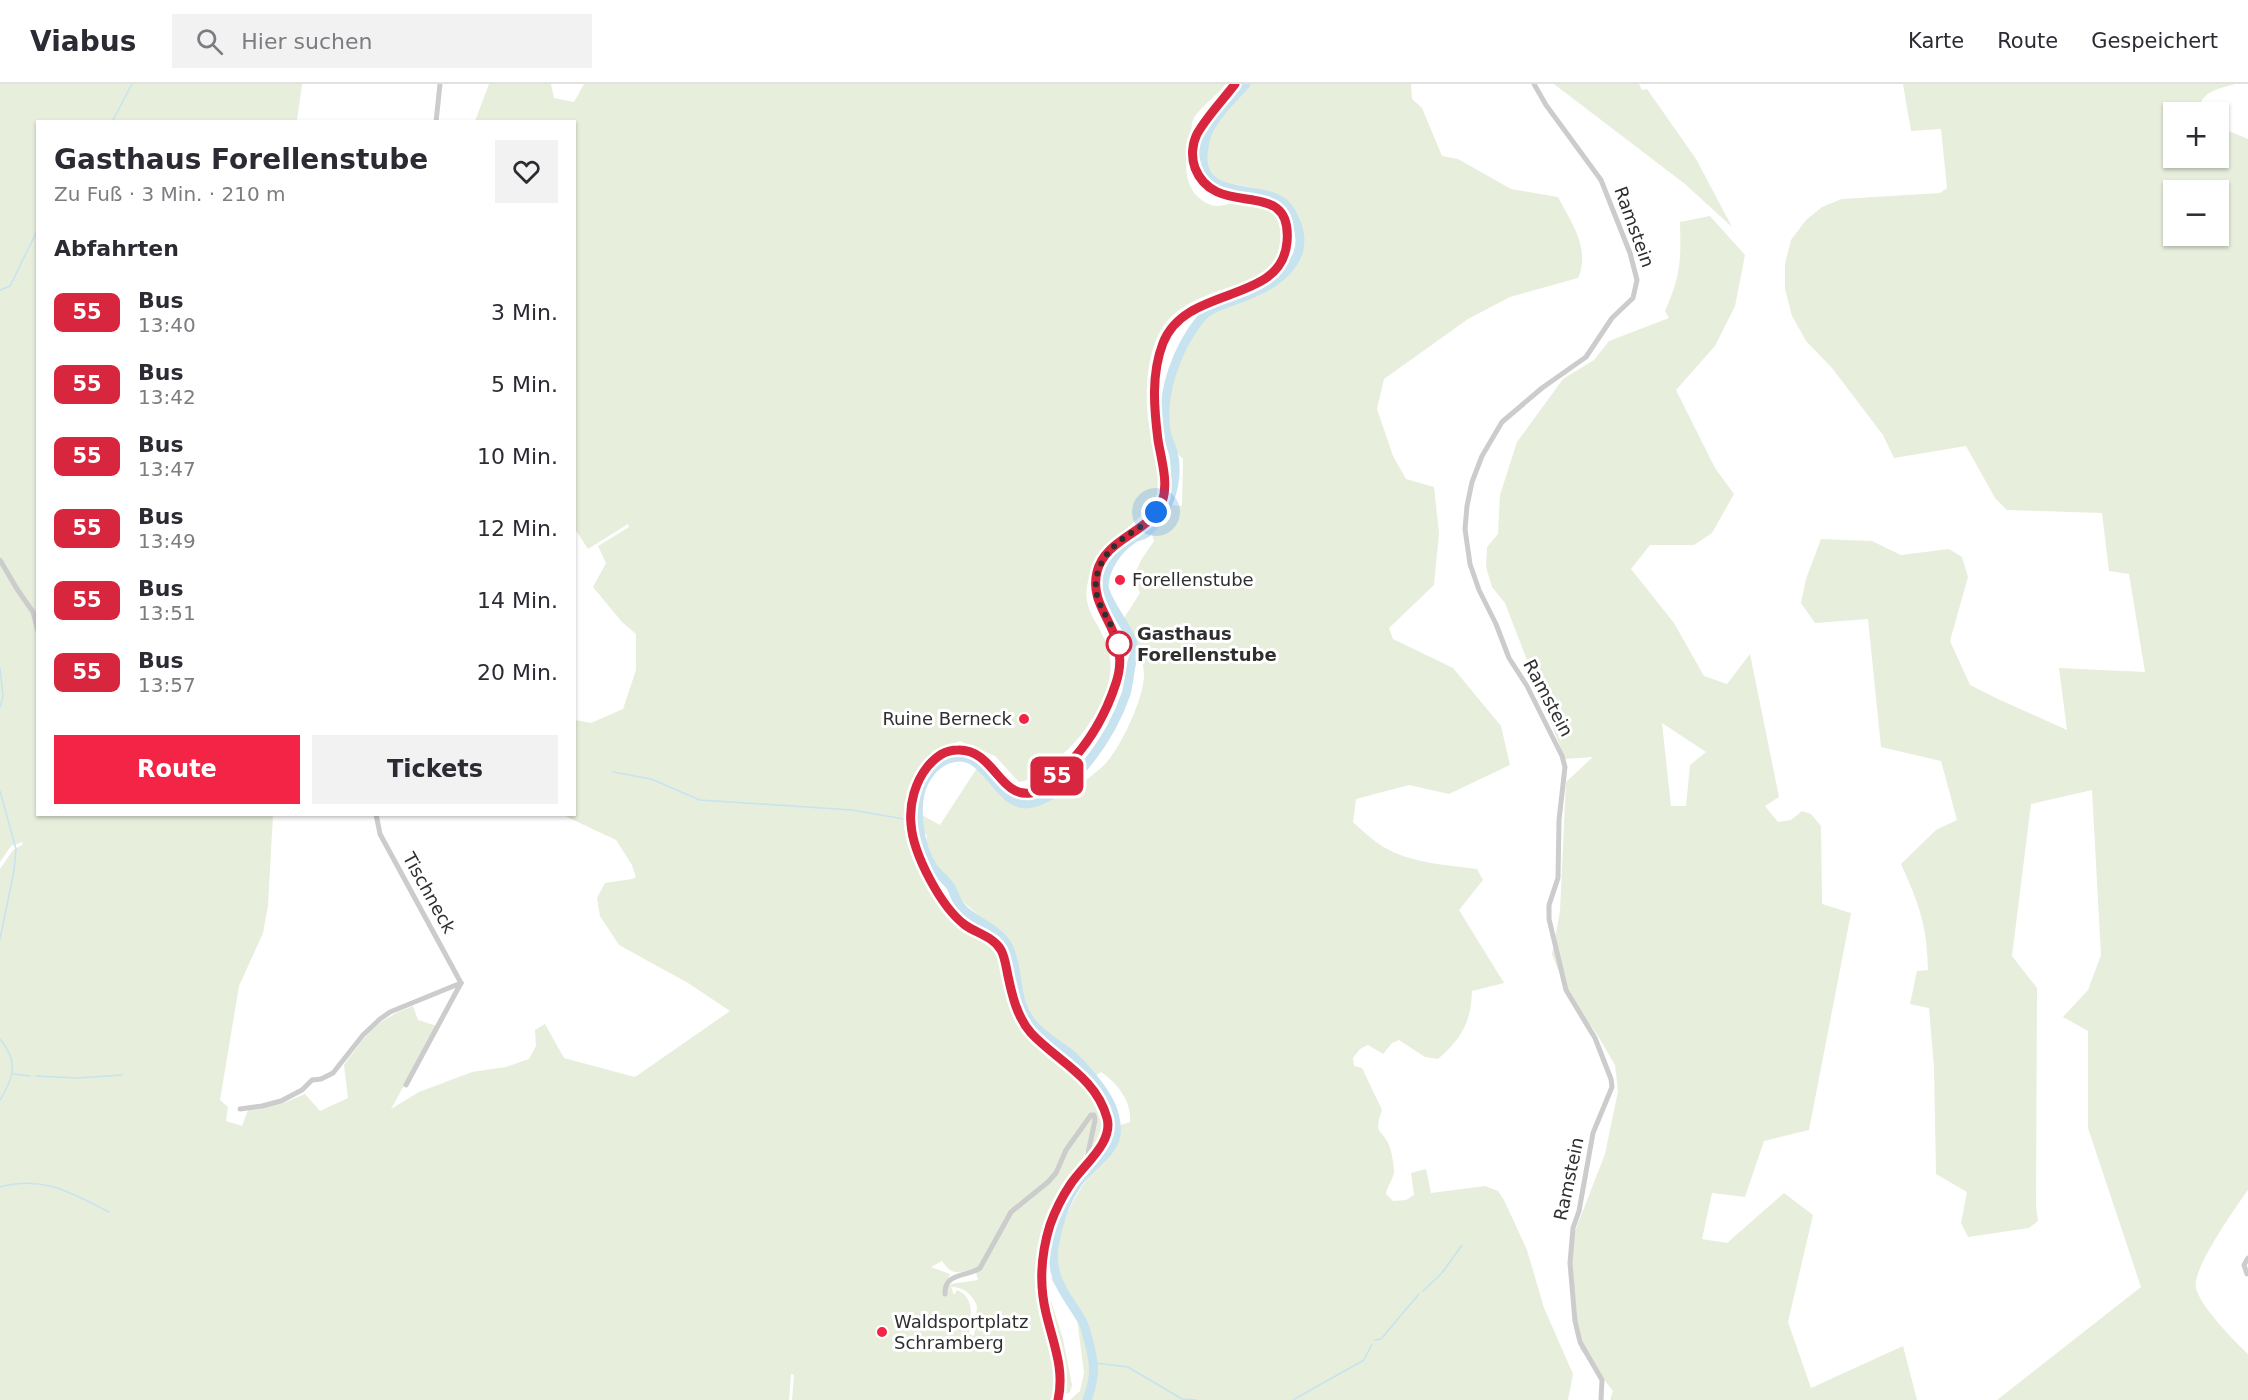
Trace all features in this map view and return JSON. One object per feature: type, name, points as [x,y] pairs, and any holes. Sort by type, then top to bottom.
[{"type":"main road","points":[[1058,1400],[1061,1375],[1046,1312],[1041,1277],[1050,1225],[1069,1186],[1099,1148],[1109,1126],[1101,1102],[1076,1069],[1044,1044],[1023,1023],[1011,991],[1000,949],[995,943],[963,924],[946,905],[915,845],[910,821],[911,808],[915,788],[923,772],[938,756],[952,750],[967,750],[981,756],[1014,790],[1025,793],[1038,791],[1069,765],[1089,740],[1116,684],[1121,656],[1114,629],[1096,592],[1097,572],[1101,562],[1119,542],[1151,520],[1162,501],[1164,473],[1154,395],[1162,345],[1176,321],[1193,308],[1239,292],[1267,278],[1284,255],[1287,244],[1287,223],[1275,207],[1257,199],[1221,196],[1202,182],[1192,159],[1196,136],[1235,84]]},
{"type":"street","points":[[436,120],[440,84]]},
{"type":"street","name":"Ramstein","points":[[1534,84],[1546,105],[1601,180],[1630,253],[1637,280],[1633,298],[1612,318],[1586,357],[1542,388],[1502,422],[1482,456],[1472,482],[1465,529],[1470,564],[1479,590],[1496,624],[1509,658],[1527,686],[1562,756],[1565,767],[1559,820],[1558,878],[1549,905],[1550,919],[1566,990],[1596,1038],[1612,1087],[1593,1133],[1574,1228],[1570,1263],[1575,1321],[1580,1342],[1602,1380],[1601,1400]]},
{"type":"street","points":[[0,560],[33,612],[36,623]]},
{"type":"street","name":"Tischneck","points":[[376,816],[380,834],[461,983]]},
{"type":"street","points":[[406,1085],[461,983]]},
{"type":"street","points":[[240,1109],[281,1101],[302,1090],[312,1080],[321,1079],[333,1073],[363,1035],[380,1019],[390,1012],[461,983]]},
{"type":"street","points":[[945,1294],[946,1285],[954,1276],[974,1272],[980,1268],[1011,1212],[1056,1173],[1070,1144],[1091,1115],[1094,1115],[1095,1120],[1086,1163]]},
{"type":"street","points":[[2247,1274],[2244,1265],[2248,1258]]},
{"type":"green space","points":[[0,84],[302,84],[297,120],[36,120],[36,816],[273,816],[268,906],[263,933],[239,986],[220,1100],[228,1107],[226,1121],[242,1126],[248,1110],[281,1104],[305,1094],[320,1111],[348,1098],[344,1065],[373,1029],[389,1017],[413,1006],[418,1020],[437,1026],[391,1109],[419,1092],[472,1072],[506,1067],[529,1059],[536,1046],[535,1030],[545,1024],[564,1058],[635,1077],[730,1011],[688,983],[619,945],[600,916],[597,898],[605,883],[636,877],[632,865],[616,840],[565,816],[576,816],[576,720],[591,723],[623,709],[636,670],[636,634],[622,622],[593,587],[606,563],[598,546],[629,527],[628,524],[588,549],[576,531],[576,120],[475,120],[489,84],[551,84],[554,98],[574,102],[584,84],[1226,84],[1193,120],[1186,166],[1190,184],[1194,193],[1201,200],[1211,205],[1248,204],[1266,208],[1276,216],[1282,227],[1284,239],[1282,250],[1277,262],[1265,273],[1207,295],[1177,311],[1161,330],[1155,343],[1148,374],[1147,406],[1148,422],[1161,471],[1160,487],[1145,512],[1100,554],[1088,583],[1088,606],[1107,646],[1110,659],[1108,684],[1104,697],[1082,734],[1044,771],[1032,778],[1019,782],[995,756],[960,741],[933,751],[912,791],[909,802],[907,824],[909,836],[942,904],[963,927],[984,940],[997,953],[1015,1011],[1024,1030],[1081,1082],[1099,1106],[1105,1121],[1105,1131],[1101,1140],[1088,1157],[1086,1150],[1066,1184],[1050,1227],[1039,1268],[1040,1305],[1058,1373],[1054,1400],[792,1400],[794,1375],[791,1374],[789,1400],[0,1400],[0,869],[13,850],[23,842],[11,846],[0,862],[0,562],[18,587],[0,556]],"holes":[[[942,1261],[956,1272],[975,1269],[978,1280],[951,1284],[951,1286],[948,1279],[950,1274],[931,1267]],[[951,1287],[960,1288],[973,1298],[977,1306],[974,1336],[969,1334],[971,1315],[967,1298],[957,1290],[954,1295]]]},
{"type":"green space","points":[[1249,84],[1411,84],[1412,99],[1422,108],[1442,156],[1458,159],[1511,189],[1558,197],[1581,246],[1582,257],[1578,278],[1510,297],[1468,319],[1384,379],[1377,409],[1393,456],[1406,479],[1434,487],[1439,533],[1434,585],[1389,628],[1393,639],[1453,668],[1501,726],[1510,765],[1449,794],[1409,785],[1356,799],[1353,822],[1393,852],[1428,862],[1477,869],[1483,880],[1459,910],[1504,983],[1472,991],[1470,1012],[1464,1029],[1438,1059],[1425,1057],[1399,1040],[1392,1043],[1383,1054],[1368,1045],[1360,1049],[1353,1058],[1354,1066],[1362,1068],[1382,1110],[1378,1125],[1380,1132],[1388,1142],[1394,1169],[1386,1194],[1393,1201],[1406,1200],[1414,1195],[1411,1173],[1426,1169],[1431,1193],[1485,1186],[1498,1191],[1504,1200],[1527,1250],[1544,1308],[1573,1374],[1568,1400],[1070,1400],[1080,1391],[1084,1373],[1077,1319],[1051,1279],[1059,1273],[1058,1246],[1065,1219],[1077,1194],[1093,1171],[1116,1145],[1120,1125],[1130,1122],[1129,1107],[1118,1087],[1107,1076],[1101,1072],[1094,1077],[1070,1051],[1033,1022],[1020,996],[1010,943],[960,899],[925,850],[927,836],[919,823],[922,815],[940,825],[977,768],[1011,802],[1027,806],[1045,802],[1086,780],[1103,766],[1117,748],[1136,710],[1144,675],[1140,653],[1124,618],[1140,593],[1134,578],[1137,576],[1136,572],[1141,560],[1154,541],[1151,531],[1171,505],[1182,506],[1183,459],[1171,441],[1168,418],[1171,393],[1180,357],[1191,335],[1206,317],[1218,309],[1259,295],[1275,286],[1295,267],[1302,247],[1300,219],[1289,204],[1273,193],[1215,180],[1208,166],[1206,153],[1208,141],[1214,129],[1221,117]]},
{"type":"green space","points":[[1554,84],[1639,84],[1642,90],[1647,89],[1696,159],[1732,227],[1685,184]]},
{"type":"green space","points":[[1903,84],[2235,84],[2211,92],[2202,102],[2163,102],[2163,168],[2229,168],[2229,131],[2248,139],[2248,1190],[2200,1267],[2196,1288],[2211,1313],[2248,1354],[2248,1400],[1997,1400],[2141,1287],[2088,1128],[2088,1031],[2063,1017],[2088,990],[2101,955],[2092,790],[2031,804],[2012,956],[2037,988],[2036,1206],[2038,1221],[2029,1228],[1968,1237],[1961,1223],[1967,1192],[1936,1174],[1934,1068],[1929,1008],[1910,1004],[1917,971],[1928,970],[1926,940],[1917,903],[1901,864],[1936,830],[1957,820],[1941,761],[1881,747],[1868,619],[1815,623],[1801,603],[1806,579],[1821,539],[1872,541],[1901,555],[1949,549],[1962,557],[1968,577],[1950,641],[1970,685],[2067,730],[2059,668],[2145,672],[2129,574],[2109,571],[2102,513],[2007,510],[1995,498],[1966,446],[1894,458],[1883,435],[1832,368],[1806,341],[1792,316],[1785,289],[1785,264],[1791,240],[1806,220],[1822,207],[1842,199],[1940,193],[1947,188],[1941,129],[1911,131]]},
{"type":"green space","points":[[1710,216],[1745,255],[1735,306],[1715,346],[1676,390],[1715,468],[1734,494],[1712,533],[1694,545],[1650,545],[1631,569],[1674,623],[1704,676],[1727,684],[1750,654],[1779,797],[1765,806],[1778,822],[1791,820],[1802,811],[1811,814],[1821,826],[1822,904],[1851,913],[1809,1130],[1764,1141],[1745,1197],[1712,1193],[1702,1239],[1727,1243],[1784,1193],[1813,1215],[1788,1322],[1811,1388],[1903,1346],[1917,1400],[1610,1400],[1613,1391],[1580,1349],[1570,1244],[1605,1154],[1618,1091],[1615,1065],[1566,990],[1552,954],[1560,911],[1566,782],[1593,757],[1565,759],[1505,603],[1492,587],[1486,567],[1487,547],[1498,534],[1500,495],[1517,442],[1563,379],[1594,360],[1609,341],[1669,318],[1665,311],[1679,268],[1680,222]],"holes":[[[1662,723],[1706,752],[1690,765],[1686,806],[1671,806]]]},
{"type":"green space","points":[[1049,1300],[1063,1339],[1072,1385],[1070,1392],[1063,1396],[1062,1360],[1047,1302]]},
{"type":"waterway","points":[[113,120],[132,84]]},
{"type":"waterway","points":[[1087,1400],[1093,1376],[1092,1355],[1084,1324],[1060,1286],[1054,1268],[1054,1247],[1062,1214],[1073,1190],[1112,1146],[1116,1137],[1114,1114],[1107,1098],[1088,1071],[1067,1051],[1042,1033],[1027,1016],[1022,1006],[1012,956],[1004,940],[961,907],[951,887],[933,867],[921,837],[919,802],[928,775],[946,760],[960,757],[972,760],[1009,798],[1020,803],[1033,803],[1049,797],[1078,774],[1102,743],[1120,710],[1135,653],[1131,638],[1110,602],[1104,584],[1110,564],[1118,553],[1134,538],[1152,528],[1165,510],[1173,490],[1175,464],[1165,416],[1168,385],[1178,356],[1193,329],[1205,314],[1270,285],[1293,263],[1299,249],[1300,238],[1294,216],[1284,203],[1271,196],[1220,185],[1211,179],[1205,170],[1203,156],[1207,133],[1221,112],[1246,84]]},
{"type":"waterway","points":[[0,290],[10,286],[36,233]]},
{"type":"waterway","points":[[0,668],[3,696],[0,707]]},
{"type":"waterway","points":[[613,772],[651,779],[700,800],[852,810],[904,819]]},
{"type":"waterway","points":[[0,791],[16,849],[14,871],[0,939]]},
{"type":"waterway","points":[[0,1039],[12,1062],[9,1084],[0,1100]]},
{"type":"waterway","points":[[13,1074],[30,1076]]},
{"type":"waterway","points":[[36,1076],[77,1078],[122,1075]]},
{"type":"waterway","points":[[0,1187],[30,1183],[44,1185],[70,1193],[109,1212]]},
{"type":"waterway","points":[[1423,1291],[1442,1273],[1462,1245]]},
{"type":"waterway","points":[[1375,1340],[1381,1339],[1419,1294]]},
{"type":"waterway","points":[[1293,1400],[1364,1360],[1372,1344]]},
{"type":"waterway","points":[[1095,1363],[1128,1367],[1182,1399],[1196,1400]]},
{"type":"bus line","name":"55","points":[[1058,1400],[1061,1375],[1041,1286],[1045,1247],[1050,1225],[1059,1204],[1069,1186],[1106,1137],[1109,1126],[1107,1115],[1101,1102],[1076,1069],[1031,1033],[1023,1023],[1011,991],[1004,957],[1000,949],[995,943],[963,924],[946,905],[915,845],[910,821],[911,808],[915,788],[923,772],[938,756],[952,750],[967,750],[981,756],[1014,790],[1025,793],[1038,791],[1069,765],[1089,740],[1099,722],[1116,684],[1121,656],[1114,629],[1096,592],[1097,572],[1101,562],[1119,542],[1151,520],[1162,501],[1164,473],[1158,443],[1154,395],[1157,364],[1162,345],[1176,321],[1193,308],[1239,292],[1267,278],[1284,255],[1287,244],[1287,223],[1275,207],[1257,199],[1233,198],[1215,193],[1202,182],[1192,159],[1196,136],[1235,84]]},
{"type":"place","name":"Forellenstube","points":[[1120,580]]},
{"type":"place","name":"Gasthaus Forellenstube","points":[[1119,644]]},
{"type":"place","name":"Ruine Berneck","points":[[1024,719]]},
{"type":"place","name":"Waldsportplatz Schramberg","points":[[882,1332]]},
{"type":"route","points":[[1119,644],[1114,629],[1099,602],[1096,592],[1097,572],[1101,562],[1119,542],[1151,520],[1156,512]]}]
